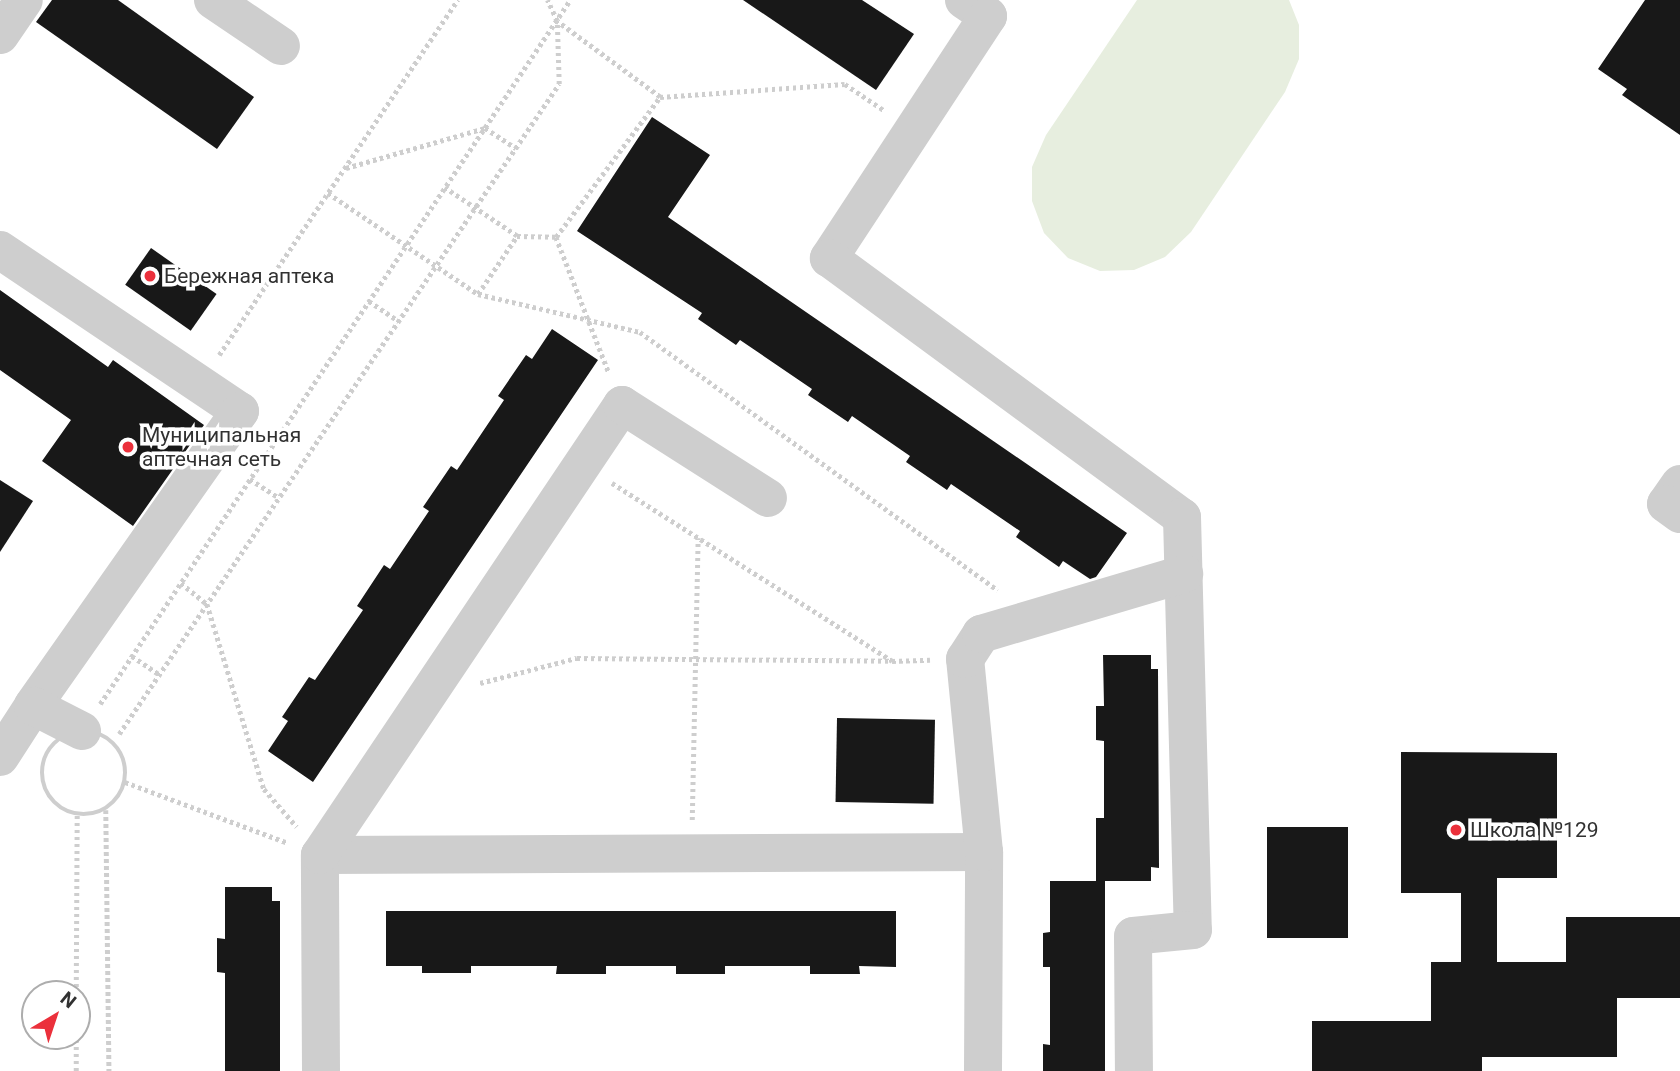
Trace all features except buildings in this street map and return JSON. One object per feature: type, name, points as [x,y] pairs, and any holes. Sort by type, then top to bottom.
[{"type":"lane","points":[[0,35],[24,0]]},
{"type":"lane","points":[[213,0],[281,46]]},
{"type":"lane","points":[[964,0],[988,16],[829,258],[1182,517],[1193,930],[1133,936],[1134,1071]]},
{"type":"lane","points":[[0,250],[201,382],[240,411],[0,757]]},
{"type":"lane","points":[[321,1071],[320,855],[621,405],[768,498]]},
{"type":"lane","points":[[1680,484],[1666,505],[1680,514]]},
{"type":"lane","points":[[983,1071],[984,852],[965,659],[981,634],[1184,574]]},
{"type":"lane","points":[[33,706],[89,720]]},
{"type":"lane","points":[[320,855],[984,852]]},
{"type":"path","points":[[201,382],[458,0]]},
{"type":"path","points":[[76,980],[77,815],[106,810],[124,790],[127,764],[114,740],[559,84],[557,21],[547,0]]},
{"type":"path","points":[[89,720],[570,0]]},
{"type":"path","points":[[557,21],[660,97],[845,84],[913,130]]},
{"type":"path","points":[[556,237],[660,97]]},
{"type":"path","points":[[345,168],[485,128],[516,148]]},
{"type":"path","points":[[445,188],[517,236],[556,237]]},
{"type":"path","points":[[328,193],[478,294],[640,332],[1036,618]]},
{"type":"path","points":[[478,294],[517,236]]},
{"type":"path","points":[[556,237],[621,405]]},
{"type":"path","points":[[369,301],[399,321]]},
{"type":"path","points":[[582,464],[892,661]]},
{"type":"path","points":[[250,479],[279,498]]},
{"type":"path","points":[[692,853],[698,537]]},
{"type":"path","points":[[181,583],[207,604],[264,789],[320,855]]},
{"type":"path","points":[[132,656],[159,674]]},
{"type":"path","points":[[427,696],[578,658],[892,661],[965,659]]},
{"type":"path","points":[[125,782],[320,855]]},
{"type":"path","points":[[106,810],[109,1071]]},
{"type":"path","points":[[76,1050],[76,1071]]},
{"type":"green space","points":[[1137,0],[1289,0],[1299,25],[1299,59],[1285,92],[1191,232],[1165,257],[1134,270],[1100,271],[1068,258],[1044,233],[1032,201],[1032,167],[1046,135]]},
{"type":"place","name":"Бережная аптека","points":[[150,276]]},
{"type":"place","name":"Муниципальная аптечная сеть","points":[[128,447]]},
{"type":"place","name":"Школа №129","points":[[1456,830]]}]
